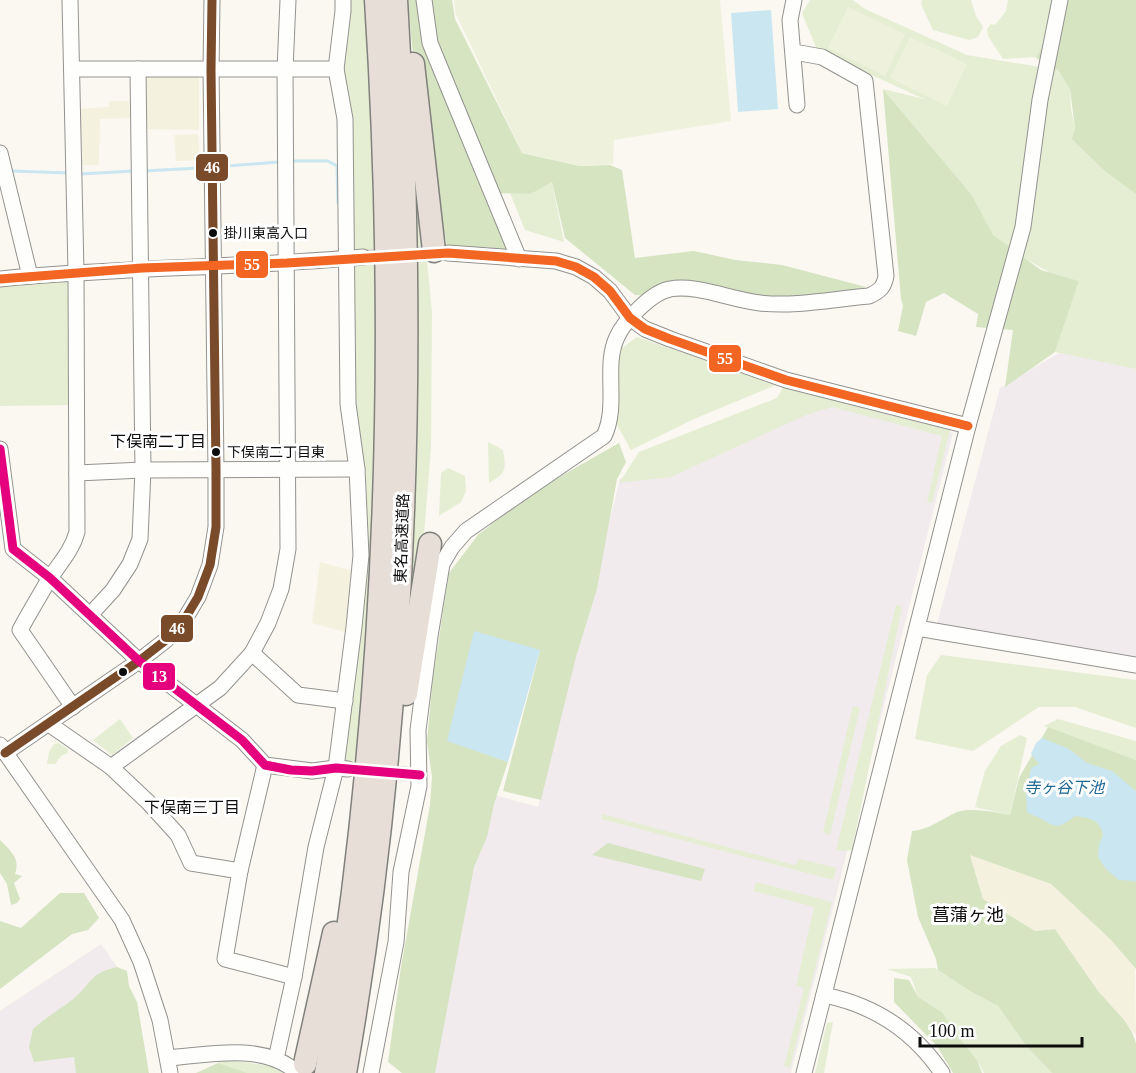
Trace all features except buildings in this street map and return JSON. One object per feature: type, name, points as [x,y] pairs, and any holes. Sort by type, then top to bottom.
[{"type":"highway","name":"東名高速道路","points":[[308,1068],[349,923],[350,772],[382,571],[388,354],[384,148],[376,0]]},
{"type":"highway","name":"東名高速道路","points":[[345,1073],[372,903],[398,627],[406,421],[407,286],[396,0]]},
{"type":"highway","points":[[405,0],[441,252]]},
{"type":"highway","points":[[372,903],[386,838],[430,544]]},
{"type":"street","points":[[70,0],[76,272],[77,532],[68,554],[50,578],[20,630],[73,707]]},
{"type":"street","points":[[212,0],[216,470],[214,546],[210,566],[198,597],[183,622],[166,640],[49,724],[3,749],[122,920],[141,963],[160,1020],[169,1065],[243,1052],[308,1068]]},
{"type":"street","points":[[111,767],[220,688],[252,653],[281,590],[288,549],[289,469],[285,70],[288,0]]},
{"type":"street","points":[[276,1059],[294,976],[316,847],[350,772],[345,701],[361,555],[357,469],[348,404],[345,119],[336,69],[343,0]]},
{"type":"street","points":[[424,0],[430,43],[519,259]]},
{"type":"street","points":[[794,0],[790,20],[797,105]]},
{"type":"street","points":[[804,1073],[968,426],[1023,227],[1038,109],[1060,0]]},
{"type":"street","points":[[371,1073],[396,942],[401,872],[420,786],[413,775],[430,636],[442,564],[452,547],[466,531],[604,436],[610,424],[613,348],[618,335],[630,318],[652,296],[668,289],[683,288],[738,300],[786,304],[869,296],[879,292],[884,285],[886,276],[865,81],[822,57],[794,52]]},
{"type":"street","points":[[72,69],[336,69]]},
{"type":"street","points":[[90,615],[113,590],[130,564],[140,539],[143,470],[138,69]]},
{"type":"street","points":[[0,153],[30,276]]},
{"type":"street","points":[[441,252],[556,261],[576,267],[594,277],[610,291],[630,318],[645,329],[786,380],[968,426]]},
{"type":"street","points":[[0,279],[142,268],[287,263],[363,257]]},
{"type":"street","points":[[0,449],[7,550],[50,578],[139,661],[242,740],[265,765],[312,771],[350,772]]},
{"type":"street","points":[[77,473],[143,470],[357,469]]},
{"type":"street","points":[[917,628],[1136,665]]},
{"type":"street","points":[[252,653],[298,695],[345,701]]},
{"type":"street","points":[[49,724],[111,767],[148,802],[178,835],[191,863],[240,871]]},
{"type":"street","points":[[265,765],[240,871],[225,959],[294,976]]},
{"type":"street","points":[[824,995],[878,1013],[917,1041],[929,1053],[942,1073]]},
{"type":"shaded area","points":[[144,76],[199,77],[199,130],[144,129]]},
{"type":"shaded area","points":[[110,101],[129,101],[130,118],[100,119],[99,165],[79,165],[78,109],[109,107]]},
{"type":"shaded area","points":[[198,134],[200,160],[176,161],[174,135]]},
{"type":"shaded area","points":[[1059,353],[1136,366],[1136,659],[937,624],[1000,388]]},
{"type":"shaded area","points":[[825,402],[953,433],[791,1073],[427,1073],[462,786],[538,807],[620,479]]},
{"type":"shaded area","points":[[320,562],[356,572],[348,633],[312,623]]},
{"type":"shaded area","points":[[970,854],[1051,884],[1110,939],[1135,968],[1136,1035],[1098,991],[1055,929],[1035,931],[983,899]]},
{"type":"shaded area","points":[[101,944],[117,967],[140,1047],[144,1073],[0,1073],[0,1011]]},
{"type":"green space","points":[[347,0],[368,0],[379,262],[377,487],[357,765],[341,764],[367,567],[366,469],[349,401],[341,69]]},
{"type":"green space","points":[[408,0],[421,0],[509,252],[448,253],[412,45]]},
{"type":"green space","points":[[425,0],[452,0],[455,19],[522,153],[580,166],[610,165],[622,170],[635,258],[694,251],[735,260],[782,265],[866,287],[802,302],[635,295],[565,238],[552,182],[531,194],[496,193],[430,43]]},
{"type":"green space","points":[[454,0],[720,0],[731,121],[614,140],[613,164],[580,166],[522,153],[455,12]]},
{"type":"green space","points":[[810,0],[853,0],[865,9],[967,55],[1058,70],[1070,89],[1075,128],[1136,187],[1136,369],[1055,352],[1079,281],[1051,273],[991,240],[971,194],[883,89],[924,99],[817,50],[802,13]]},
{"type":"green space","points":[[922,0],[971,0],[976,16],[983,27],[978,37],[969,40],[933,30],[921,4]]},
{"type":"green space","points":[[1008,0],[1058,0],[1043,46],[1036,57],[1003,59],[988,36],[987,29],[991,24],[995,25],[1006,11]]},
{"type":"green space","points":[[1066,0],[1136,0],[1136,194],[1105,171],[1072,139],[1075,128],[1070,89],[1058,70],[1046,67],[1036,57]]},
{"type":"green space","points":[[848,7],[905,34],[885,76],[828,48]]},
{"type":"green space","points":[[910,37],[967,64],[947,106],[890,78]]},
{"type":"green space","points":[[883,89],[971,194],[993,235],[1041,270],[1079,281],[1055,352],[1005,387],[1013,330],[976,327],[978,314],[944,293],[926,302],[916,336],[898,331],[903,306]]},
{"type":"green space","points":[[416,151],[432,312],[431,448],[423,547],[406,634]]},
{"type":"green space","points":[[552,182],[564,242],[525,230],[510,193],[531,194]]},
{"type":"green space","points":[[64,276],[69,282],[69,405],[0,406],[0,284]]},
{"type":"green space","points":[[637,337],[776,385],[696,418],[631,450],[617,425],[619,350]]},
{"type":"green space","points":[[784,386],[951,426],[932,503],[927,502],[942,436],[832,407],[806,415],[671,477],[619,483],[639,452],[777,398]]},
{"type":"green space","points":[[488,442],[503,450],[505,462],[502,473],[489,483]]},
{"type":"green space","points":[[619,443],[626,462],[617,479],[597,589],[576,657],[541,800],[503,791],[540,650],[447,740],[508,762],[494,804],[487,837],[474,867],[435,1073],[402,1073],[388,1062],[401,967],[430,805],[432,777],[427,741],[433,677],[449,573],[478,535],[528,495]]},
{"type":"green space","points":[[448,468],[465,476],[466,491],[461,502],[439,516],[441,473]]},
{"type":"green space","points":[[896,605],[902,607],[852,850],[836,850]]},
{"type":"green space","points":[[941,655],[1136,680],[1136,728],[1075,707],[1039,707],[973,751],[915,739],[927,675]]},
{"type":"green space","points":[[853,706],[860,708],[830,835],[823,832]]},
{"type":"green space","points":[[120,719],[133,738],[112,755],[93,740]]},
{"type":"green space","points":[[1058,719],[1136,741],[1136,760],[1044,726]]},
{"type":"green space","points":[[1048,727],[1136,760],[1136,969],[1110,939],[1051,884],[970,855],[983,899],[1035,931],[1055,929],[1098,991],[1132,1032],[1136,1043],[1136,1073],[1052,1073],[1027,1047],[998,1006],[938,970],[936,959],[918,917],[907,860],[912,831],[929,826],[957,812],[968,810],[1010,815],[1019,778]]},
{"type":"green space","points":[[1020,735],[1027,738],[1010,815],[975,807],[985,771],[1001,746]]},
{"type":"green space","points":[[59,743],[68,749],[68,753],[61,756],[55,764],[47,764],[49,752],[54,744]]},
{"type":"green space","points":[[602,814],[795,865],[800,859],[837,868],[833,880],[601,819]]},
{"type":"green space","points":[[0,840],[16,859],[15,874],[22,876],[14,883],[20,899],[11,905],[7,884],[0,873]]},
{"type":"green space","points":[[608,843],[705,869],[701,881],[592,855]]},
{"type":"green space","points":[[756,882],[832,902],[790,1068],[784,1066],[804,988],[796,986],[814,907],[753,891]]},
{"type":"green space","points":[[60,893],[84,893],[99,918],[88,930],[72,934],[0,989],[0,921],[21,928]]},
{"type":"green space","points":[[117,967],[127,971],[129,986],[137,1002],[149,1073],[76,1073],[74,1057],[34,1062],[29,1047],[33,1029],[72,1000],[101,972]]},
{"type":"green space","points":[[935,968],[998,1006],[1027,1047],[1052,1073],[984,1073],[942,1012],[918,997],[911,977],[887,969]]},
{"type":"green space","points":[[894,978],[909,980],[918,997],[942,1012],[977,1060],[982,1073],[953,1073],[937,1046],[894,1002]]},
{"type":"green space","points":[[833,1022],[824,1073],[815,1073],[827,1023]]},
{"type":"green space","points":[[218,1060],[289,1068],[286,1073],[220,1073]]},
{"type":"green space","points":[[218,1063],[247,1073],[196,1073]]},
{"type":"water","points":[[771,10],[778,109],[738,112],[731,13]]},
{"type":"water","points":[[474,631],[540,650],[508,762],[447,741]]},
{"type":"water","name":"寺ヶ谷下池","points":[[1042,738],[1069,749],[1087,763],[1112,771],[1136,791],[1136,881],[1119,880],[1106,869],[1098,857],[1102,830],[1094,820],[1075,816],[1057,826],[1027,812],[1026,793],[1031,768],[1039,764],[1031,754],[1036,743]]},
{"type":"waterway","points":[[289,161],[328,161],[337,166],[338,203]]},
{"type":"waterway","points":[[227,166],[279,162]]},
{"type":"waterway","points":[[143,171],[200,168]]},
{"type":"waterway","points":[[11,171],[70,173]]},
{"type":"waterway","points":[[80,174],[133,171]]},
{"type":"tunnel","points":[[363,257],[444,253]]},
{"type":"tunnel","points":[[377,771],[407,774]]},
{"type":"transit line","name":"46","points":[[5,753],[166,640],[183,622],[198,597],[210,565],[216,527],[212,0]]},
{"type":"transit line","name":"55","points":[[0,279],[142,268],[287,263],[448,253],[556,261],[576,267],[594,277],[610,291],[630,318],[645,329],[786,380],[968,426]]},
{"type":"transit line","name":"13","points":[[0,449],[13,549],[50,578],[139,661],[242,740],[265,765],[291,770],[312,771],[336,768],[420,775]]},
{"type":"place","name":"掛川東高入口","points":[[213,233]]},
{"type":"place","name":"下俣南二丁目東","points":[[216,452]]},
{"type":"district","name":"下俣南二丁目","points":[[158,441]]},
{"type":"district","name":"下俣南三丁目","points":[[192,807]]},
{"type":"district","name":"菖蒲ヶ池","points":[[968,915]]}]
